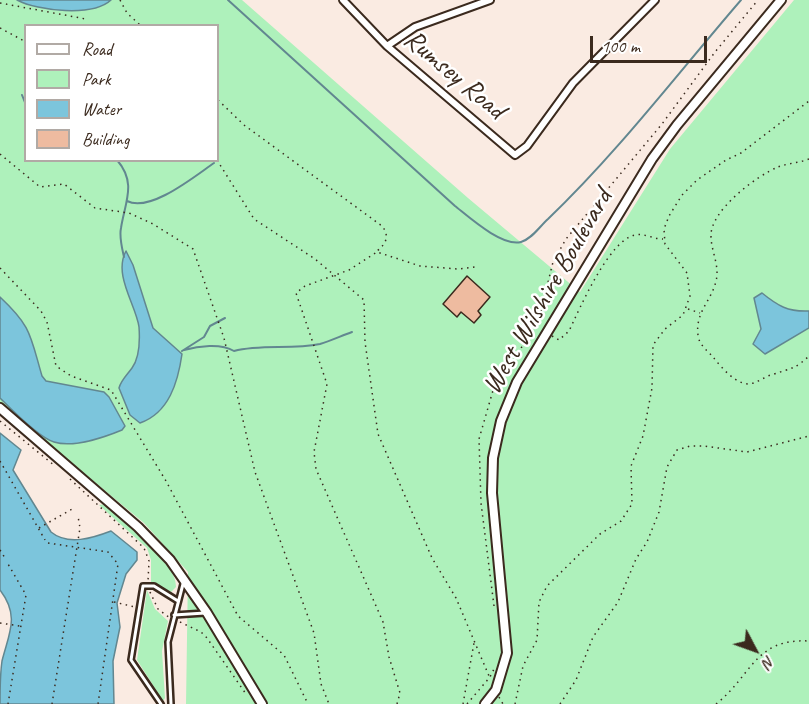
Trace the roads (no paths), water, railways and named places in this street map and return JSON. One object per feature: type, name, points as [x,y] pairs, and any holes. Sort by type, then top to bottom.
[{"type":"street","name":"Rumsey Road","points":[[343,0],[387,46],[515,155],[527,146],[573,83],[656,0]]},
{"type":"street","points":[[387,46],[415,27],[490,0]]},
{"type":"street","name":"West Wilshire Boulevard","points":[[485,704],[496,690],[507,653],[492,493],[493,458],[501,421],[517,382],[652,159],[677,125],[781,0]]},
{"type":"street","points":[[0,408],[138,527],[185,579],[262,704]]},
{"type":"lane","points":[[171,704],[167,652],[174,615],[185,579]]},
{"type":"lane","points":[[161,704],[131,660],[143,586],[148,584],[178,601]]},
{"type":"lane","points":[[174,615],[207,613]]},
{"type":"water","points":[[17,0],[111,0],[92,9],[65,10],[38,7]]},
{"type":"water","points":[[126,251],[133,265],[153,328],[182,354],[175,386],[165,404],[158,412],[140,423],[130,415],[119,388],[135,364],[139,343],[137,318],[122,270]]},
{"type":"water","points":[[762,293],[784,307],[809,311],[809,328],[765,354],[753,344],[761,329],[754,298]]},
{"type":"water","points":[[0,297],[24,324],[32,341],[42,376],[46,381],[104,392],[125,426],[122,430],[79,443],[54,442],[33,429],[0,398]]},
{"type":"water","points":[[0,433],[21,450],[13,470],[51,532],[73,540],[111,531],[137,552],[137,560],[126,574],[117,603],[120,627],[113,661],[114,704],[0,704],[2,661],[10,633],[11,617],[10,608],[0,590]]},
{"type":"waterway","points":[[228,0],[455,206],[495,236],[513,242],[521,242],[532,235],[599,167],[741,0]]},
{"type":"waterway","points":[[22,95],[24,100]]},
{"type":"waterway","points":[[118,162],[127,177],[128,185],[120,231],[124,257]]},
{"type":"waterway","points":[[127,201],[137,203],[160,198],[214,163]]},
{"type":"waterway","points":[[182,351],[204,337],[210,326],[225,318]]},
{"type":"waterway","points":[[184,350],[209,346],[229,348],[234,351],[309,346],[352,332]]}]
